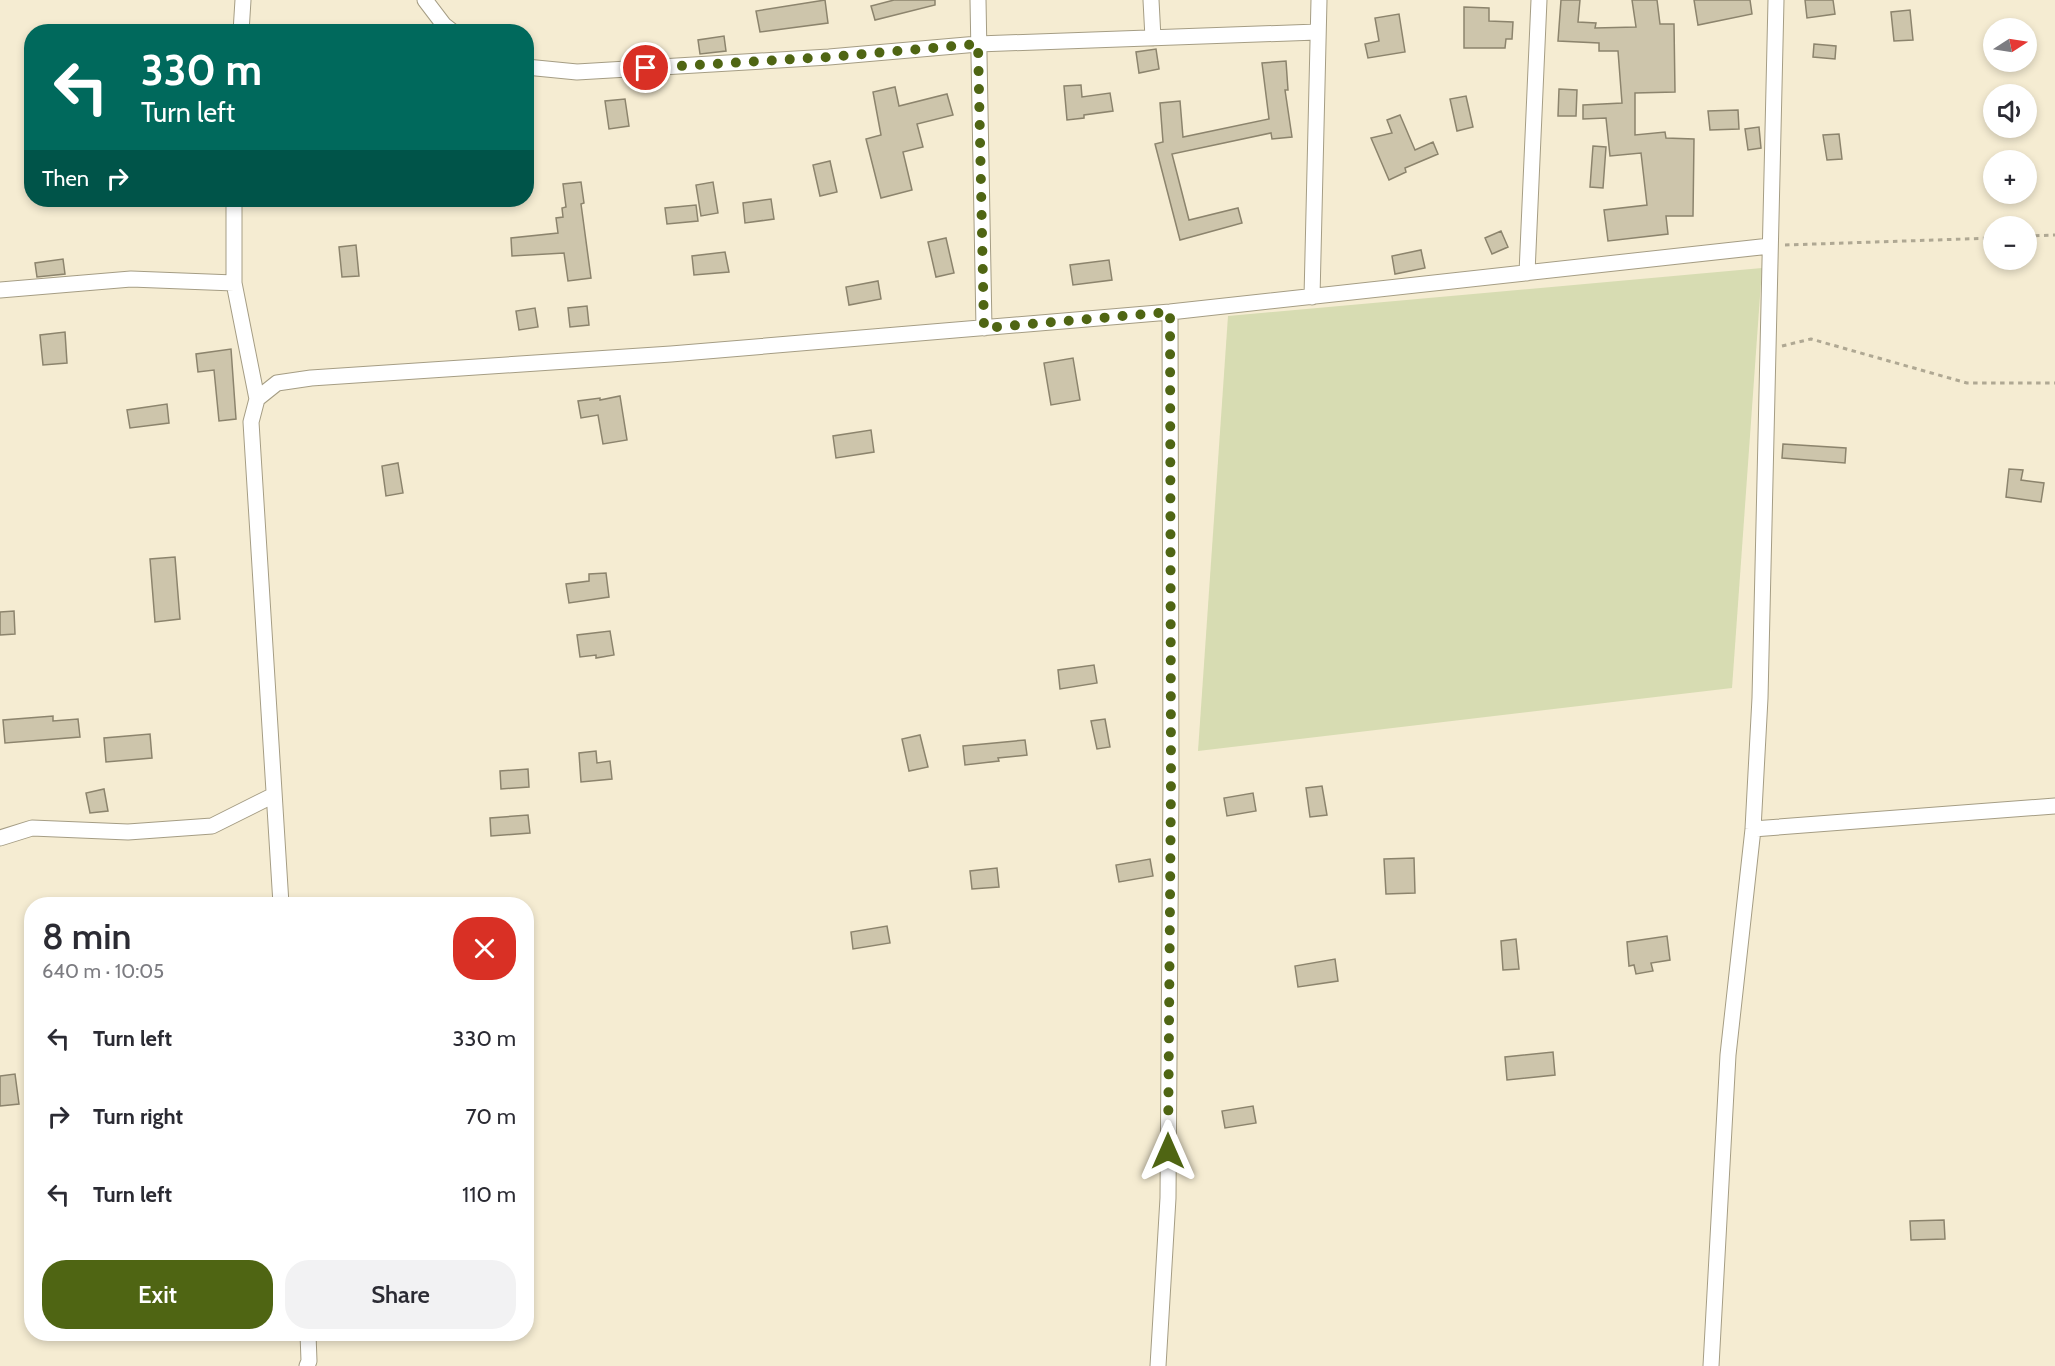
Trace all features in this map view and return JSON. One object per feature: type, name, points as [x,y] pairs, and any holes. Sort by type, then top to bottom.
[{"type":"street","points":[[242,24],[243,0]]},
{"type":"street","points":[[425,0],[443,24]]},
{"type":"street","points":[[978,0],[984,328]]},
{"type":"street","points":[[1151,0],[1153,38]]},
{"type":"street","points":[[1312,297],[1318,0]]},
{"type":"street","points":[[1527,273],[1539,0]]},
{"type":"street","points":[[1711,1366],[1728,1055],[1753,829],[1760,698],[1776,0]]},
{"type":"street","points":[[534,68],[577,72],[829,57],[978,44],[1317,32]]},
{"type":"street","points":[[234,207],[234,283],[257,399],[251,422],[281,897]]},
{"type":"street","points":[[257,399],[277,383],[312,378],[671,354],[1170,312],[1770,246]]},
{"type":"street","points":[[0,290],[131,279],[234,283]]},
{"type":"street","points":[[1158,1366],[1168,1186],[1171,780],[1170,312]]},
{"type":"street","points":[[0,838],[32,828],[128,832],[212,826],[274,795]]},
{"type":"street","points":[[1753,829],[2055,806]]},
{"type":"street","points":[[307,1366],[308,1341]]},
{"type":"path","points":[[2037,236],[2055,235]]},
{"type":"path","points":[[1770,246],[1983,237]]},
{"type":"path","points":[[1767,349],[1811,339],[1967,383],[2055,383]]},
{"type":"green space","points":[[1762,268],[1732,688],[1198,751],[1228,316]]},
{"type":"building","points":[[825,0],[828,23],[760,32],[756,11]]},
{"type":"building","points":[[894,0],[935,0],[935,5],[875,20],[871,6]]},
{"type":"building","points":[[1561,0],[1580,0],[1578,22],[1596,23],[1595,28],[1636,27],[1632,0],[1657,0],[1660,24],[1674,24],[1675,92],[1635,93],[1635,135],[1665,132],[1666,138],[1694,139],[1693,216],[1666,216],[1668,234],[1608,241],[1604,210],[1647,205],[1641,153],[1610,156],[1606,118],[1583,119],[1583,105],[1622,103],[1618,51],[1599,51],[1599,43],[1558,41]]},
{"type":"building","points":[[1694,0],[1750,0],[1752,14],[1698,25]]},
{"type":"building","points":[[1805,0],[1833,0],[1835,14],[1807,18]]},
{"type":"building","points":[[1464,7],[1489,8],[1489,21],[1513,22],[1512,39],[1506,39],[1505,48],[1464,48]]},
{"type":"building","points":[[1910,10],[1913,40],[1894,41],[1891,12]]},
{"type":"building","points":[[1399,14],[1405,52],[1368,58],[1365,44],[1379,41],[1375,18]]},
{"type":"building","points":[[724,36],[726,51],[700,54],[698,40]]},
{"type":"building","points":[[1814,44],[1836,46],[1835,59],[1813,57]]},
{"type":"building","points":[[1156,49],[1159,69],[1139,73],[1136,52]]},
{"type":"building","points":[[1286,61],[1288,90],[1285,90],[1292,137],[1272,139],[1271,133],[1172,154],[1189,220],[1238,208],[1242,223],[1180,240],[1155,144],[1163,142],[1160,103],[1180,101],[1183,137],[1269,119],[1262,63]]},
{"type":"building","points":[[1081,85],[1082,97],[1110,93],[1113,111],[1067,120],[1064,86]]},
{"type":"building","points":[[895,87],[899,106],[947,94],[953,115],[917,124],[923,147],[903,152],[912,190],[881,198],[866,139],[881,135],[873,92]]},
{"type":"building","points":[[1559,89],[1577,90],[1576,116],[1558,116]]},
{"type":"building","points":[[1466,96],[1473,127],[1457,131],[1450,99]]},
{"type":"building","points":[[625,99],[629,126],[609,129],[605,101]]},
{"type":"building","points":[[1738,110],[1739,129],[1710,130],[1708,111]]},
{"type":"building","points":[[1400,115],[1415,150],[1433,142],[1438,154],[1405,168],[1406,172],[1389,180],[1371,138],[1392,133],[1387,120]]},
{"type":"building","points":[[1759,127],[1761,148],[1748,150],[1745,129]]},
{"type":"building","points":[[1839,134],[1842,159],[1827,160],[1823,135]]},
{"type":"building","points":[[1593,146],[1606,147],[1603,188],[1590,187]]},
{"type":"building","points":[[830,161],[837,192],[820,196],[813,165]]},
{"type":"building","points":[[581,182],[584,203],[581,204],[591,278],[568,281],[564,253],[512,256],[511,238],[558,233],[556,218],[563,217],[562,208],[566,207],[563,184]]},
{"type":"building","points":[[713,182],[718,213],[701,216],[696,185]]},
{"type":"building","points":[[771,199],[774,219],[745,223],[743,203]]},
{"type":"building","points":[[696,205],[698,221],[667,224],[665,208]]},
{"type":"building","points":[[1501,231],[1508,247],[1492,254],[1485,238]]},
{"type":"building","points":[[946,238],[954,273],[936,277],[928,242]]},
{"type":"building","points":[[356,245],[359,276],[342,277],[339,247]]},
{"type":"building","points":[[1421,250],[1425,268],[1395,274],[1392,256]]},
{"type":"building","points":[[725,252],[729,272],[694,275],[692,256]]},
{"type":"building","points":[[63,259],[65,274],[37,277],[35,263]]},
{"type":"building","points":[[1109,260],[1112,280],[1073,285],[1070,265]]},
{"type":"building","points":[[878,281],[881,299],[849,305],[846,287]]},
{"type":"building","points":[[587,306],[589,325],[570,327],[568,308]]},
{"type":"building","points":[[535,308],[538,327],[519,330],[516,311]]},
{"type":"building","points":[[65,332],[67,363],[43,365],[40,335]]},
{"type":"building","points":[[231,349],[236,419],[219,421],[214,370],[198,372],[196,354]]},
{"type":"building","points":[[1073,358],[1080,400],[1051,405],[1044,363]]},
{"type":"building","points":[[620,396],[627,440],[603,444],[598,415],[581,418],[578,401]]},
{"type":"building","points":[[167,404],[169,423],[130,428],[127,410]]},
{"type":"building","points":[[871,430],[874,452],[836,458],[833,436]]},
{"type":"building","points":[[1783,444],[1846,448],[1845,463],[1782,458]]},
{"type":"building","points":[[398,463],[403,493],[386,496],[382,466]]},
{"type":"building","points":[[2009,469],[2023,470],[2021,480],[2044,483],[2041,502],[2006,497]]},
{"type":"building","points":[[175,557],[180,619],[155,622],[150,559]]},
{"type":"building","points":[[606,573],[609,597],[569,603],[566,584],[589,581],[589,574]]},
{"type":"building","points":[[14,611],[15,634],[0,635],[0,612]]},
{"type":"building","points":[[610,631],[614,655],[596,658],[596,655],[580,657],[577,635]]},
{"type":"building","points":[[1094,665],[1097,683],[1060,689],[1058,670]]},
{"type":"building","points":[[53,716],[53,721],[78,719],[80,737],[5,743],[3,720]]},
{"type":"building","points":[[1105,719],[1110,747],[1097,749],[1091,721]]},
{"type":"building","points":[[150,734],[152,758],[106,762],[104,738]]},
{"type":"building","points":[[920,735],[928,767],[909,771],[902,739]]},
{"type":"building","points":[[1025,740],[1027,755],[965,765],[963,746]]},
{"type":"building","points":[[596,751],[597,763],[610,761],[612,779],[581,782],[579,753]]},
{"type":"building","points":[[528,769],[529,787],[501,789],[500,771]]},
{"type":"building","points":[[1322,786],[1327,815],[1310,817],[1306,788]]},
{"type":"building","points":[[104,789],[108,811],[90,813],[86,793]]},
{"type":"building","points":[[1253,793],[1256,811],[1227,816],[1224,798]]},
{"type":"building","points":[[528,815],[530,833],[491,836],[490,818]]},
{"type":"building","points":[[1414,858],[1415,893],[1386,894],[1384,859]]},
{"type":"building","points":[[1150,859],[1153,876],[1119,882],[1116,865]]},
{"type":"building","points":[[997,868],[999,887],[972,889],[970,871]]},
{"type":"building","points":[[887,926],[890,943],[853,949],[851,932]]},
{"type":"building","points":[[1667,936],[1670,960],[1651,963],[1653,971],[1636,974],[1634,965],[1629,966],[1627,942]]},
{"type":"building","points":[[1516,939],[1519,969],[1503,970],[1501,941]]},
{"type":"building","points":[[1335,959],[1338,981],[1298,987],[1295,966]]},
{"type":"building","points":[[1553,1052],[1555,1075],[1507,1080],[1505,1057]]},
{"type":"building","points":[[15,1074],[19,1104],[0,1106],[0,1076]]},
{"type":"building","points":[[1253,1106],[1256,1123],[1225,1128],[1222,1111]]},
{"type":"building","points":[[1944,1220],[1945,1239],[1911,1240],[1910,1221]]},
{"type":"route","points":[[646,68],[829,57],[978,44],[984,328],[1170,312],[1171,780],[1168,1151]]}]
